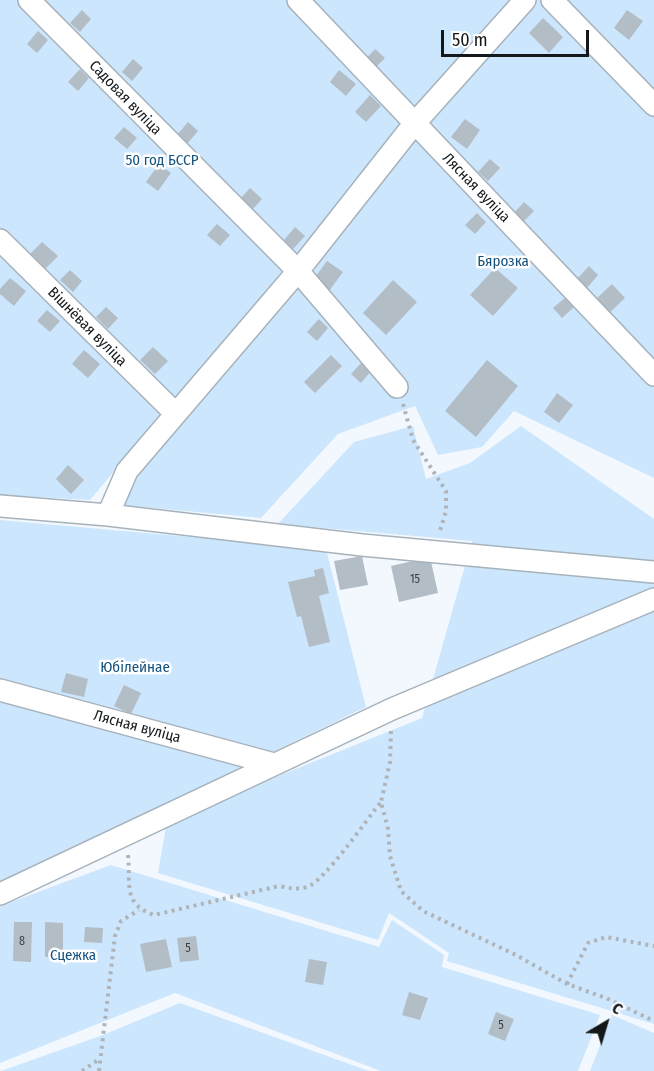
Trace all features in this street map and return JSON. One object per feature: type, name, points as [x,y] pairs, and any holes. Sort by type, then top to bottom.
[{"type":"street","name":"Садовая вуліца","points":[[29,0],[298,271]]},
{"type":"street","name":"Лясная вуліца","points":[[298,0],[654,375]]},
{"type":"street","points":[[108,515],[127,471],[298,271],[414,124],[525,0]]},
{"type":"street","points":[[552,0],[654,105]]},
{"type":"street","name":"Вішнёвая вуліца","points":[[0,240],[175,413]]},
{"type":"street","points":[[298,271],[397,387]]},
{"type":"street","points":[[0,506],[108,515],[433,552],[654,572]]},
{"type":"street","points":[[0,894],[392,709],[654,599]]},
{"type":"street","name":"Лясная вуліца","points":[[0,690],[274,764]]},
{"type":"path","points":[[397,387],[413,440],[446,491],[446,511],[433,552]]},
{"type":"path","points":[[125,834],[132,903],[139,910],[154,915],[279,886],[293,889],[310,886],[342,853],[381,802],[390,762],[392,709]]},
{"type":"path","points":[[381,802],[388,829],[390,856],[401,891],[423,911],[516,955],[567,984],[606,998],[654,1021]]},
{"type":"path","points":[[99,1071],[115,936],[121,921],[139,910]]},
{"type":"path","points":[[567,984],[588,943],[606,937],[654,946]]},
{"type":"path","points":[[82,1071],[99,1060]]},
{"type":"green space","name":"50 год БССР","points":[[0,0],[510,0],[90,500],[0,495]]},
{"type":"green space","name":"Бярозка","points":[[526,0],[654,0],[654,478],[514,411],[482,447],[438,455],[415,406],[338,434],[261,518],[122,505],[139,471]]},
{"type":"green space","points":[[413,426],[426,479],[470,463],[521,426],[654,519],[654,1024],[447,961],[449,953],[389,913],[378,940],[158,873],[167,821],[422,718],[472,541],[278,524],[354,442]]},
{"type":"green space","name":"Юбілейнае","points":[[0,520],[326,549],[366,707],[0,884]]},
{"type":"green space","name":"Сцежка","points":[[111,865],[379,947],[392,920],[444,955],[442,967],[600,1015],[578,1071],[381,1071],[175,993],[0,1063],[0,906]]},
{"type":"green space","points":[[180,1003],[369,1071],[1,1071],[103,1035]]},
{"type":"green space","points":[[612,1015],[654,1033],[654,1071],[590,1071]]},
{"type":"building","points":[[82,10],[91,19],[80,32],[70,23]]},
{"type":"building","points":[[627,10],[643,21],[629,40],[614,28]]},
{"type":"building","points":[[543,18],[563,37],[549,53],[529,33]]},
{"type":"building","points":[[38,31],[48,40],[37,53],[27,44]]},
{"type":"building","points":[[375,49],[385,58],[373,70],[364,61]]},
{"type":"building","points":[[133,59],[143,68],[132,81],[122,72]]},
{"type":"building","points":[[80,69],[89,78],[78,91],[68,82]]},
{"type":"building","points":[[339,70],[356,84],[346,96],[330,82]]},
{"type":"building","points":[[370,95],[381,106],[366,122],[355,112]]},
{"type":"building","points":[[465,119],[480,130],[467,149],[451,137]]},
{"type":"building","points":[[188,122],[198,131],[187,144],[177,135]]},
{"type":"building","points":[[124,127],[137,138],[127,149],[114,138]]},
{"type":"building","points":[[490,159],[500,168],[488,181],[478,172]]},
{"type":"building","points":[[159,164],[171,173],[158,191],[146,182]]},
{"type":"building","points":[[250,188],[262,199],[252,210],[240,199]]},
{"type":"building","points":[[524,202],[534,211],[522,223],[513,214]]},
{"type":"building","points":[[477,213],[486,222],[475,234],[465,225]]},
{"type":"building","points":[[217,224],[230,235],[220,246],[207,235]]},
{"type":"building","points":[[295,227],[305,236],[293,249],[284,240]]},
{"type":"building","points":[[42,242],[58,256],[45,269],[29,255]]},
{"type":"building","points":[[327,261],[343,272],[329,291],[313,280]]},
{"type":"building","points":[[589,266],[598,275],[587,288],[577,279]]},
{"type":"building","points":[[495,268],[518,288],[493,316],[470,295]]},
{"type":"building","points":[[70,270],[82,281],[73,292],[60,280]]},
{"type":"building","points":[[10,278],[26,291],[14,306],[0,294],[0,289]]},
{"type":"building","points":[[393,280],[417,302],[386,335],[363,313]]},
{"type":"building","points":[[612,284],[625,298],[608,314],[595,300]]},
{"type":"building","points":[[566,297],[574,307],[562,318],[553,308]]},
{"type":"building","points":[[106,307],[118,318],[108,329],[96,317]]},
{"type":"building","points":[[47,310],[60,321],[50,332],[37,321]]},
{"type":"building","points":[[319,319],[328,328],[317,341],[307,332]]},
{"type":"building","points":[[153,347],[168,361],[155,374],[140,360]]},
{"type":"building","points":[[84,350],[100,364],[88,378],[72,364]]},
{"type":"building","points":[[331,355],[342,366],[315,393],[304,382]]},
{"type":"building","points":[[487,360],[518,386],[476,437],[445,411]]},
{"type":"building","points":[[363,361],[372,370],[361,383],[351,374]]},
{"type":"building","points":[[557,393],[573,405],[559,423],[544,412]]},
{"type":"building","points":[[68,465],[84,480],[71,494],[56,479]]},
{"type":"building","points":[[362,556],[368,585],[340,590],[334,561]]},
{"type":"building","points":[[430,557],[438,593],[399,602],[391,566]]},
{"type":"building","points":[[323,568],[329,593],[319,596],[330,642],[309,647],[301,616],[297,617],[288,582],[315,576],[314,570]]},
{"type":"building","points":[[66,673],[88,679],[84,697],[61,692]]},
{"type":"building","points":[[124,685],[141,693],[131,714],[114,706]]},
{"type":"building","points":[[14,922],[32,922],[31,962],[13,961]]},
{"type":"building","points":[[45,922],[63,923],[63,958],[45,957]]},
{"type":"building","points":[[85,927],[103,928],[102,943],[84,942]]},
{"type":"building","points":[[196,936],[199,960],[180,962],[177,938]]},
{"type":"building","points":[[166,939],[172,967],[146,972],[140,944]]},
{"type":"building","points":[[309,959],[327,962],[323,985],[305,982]]},
{"type":"building","points":[[409,992],[428,998],[420,1020],[402,1015]]},
{"type":"building","points":[[496,1012],[514,1019],[505,1041],[488,1034]]}]
